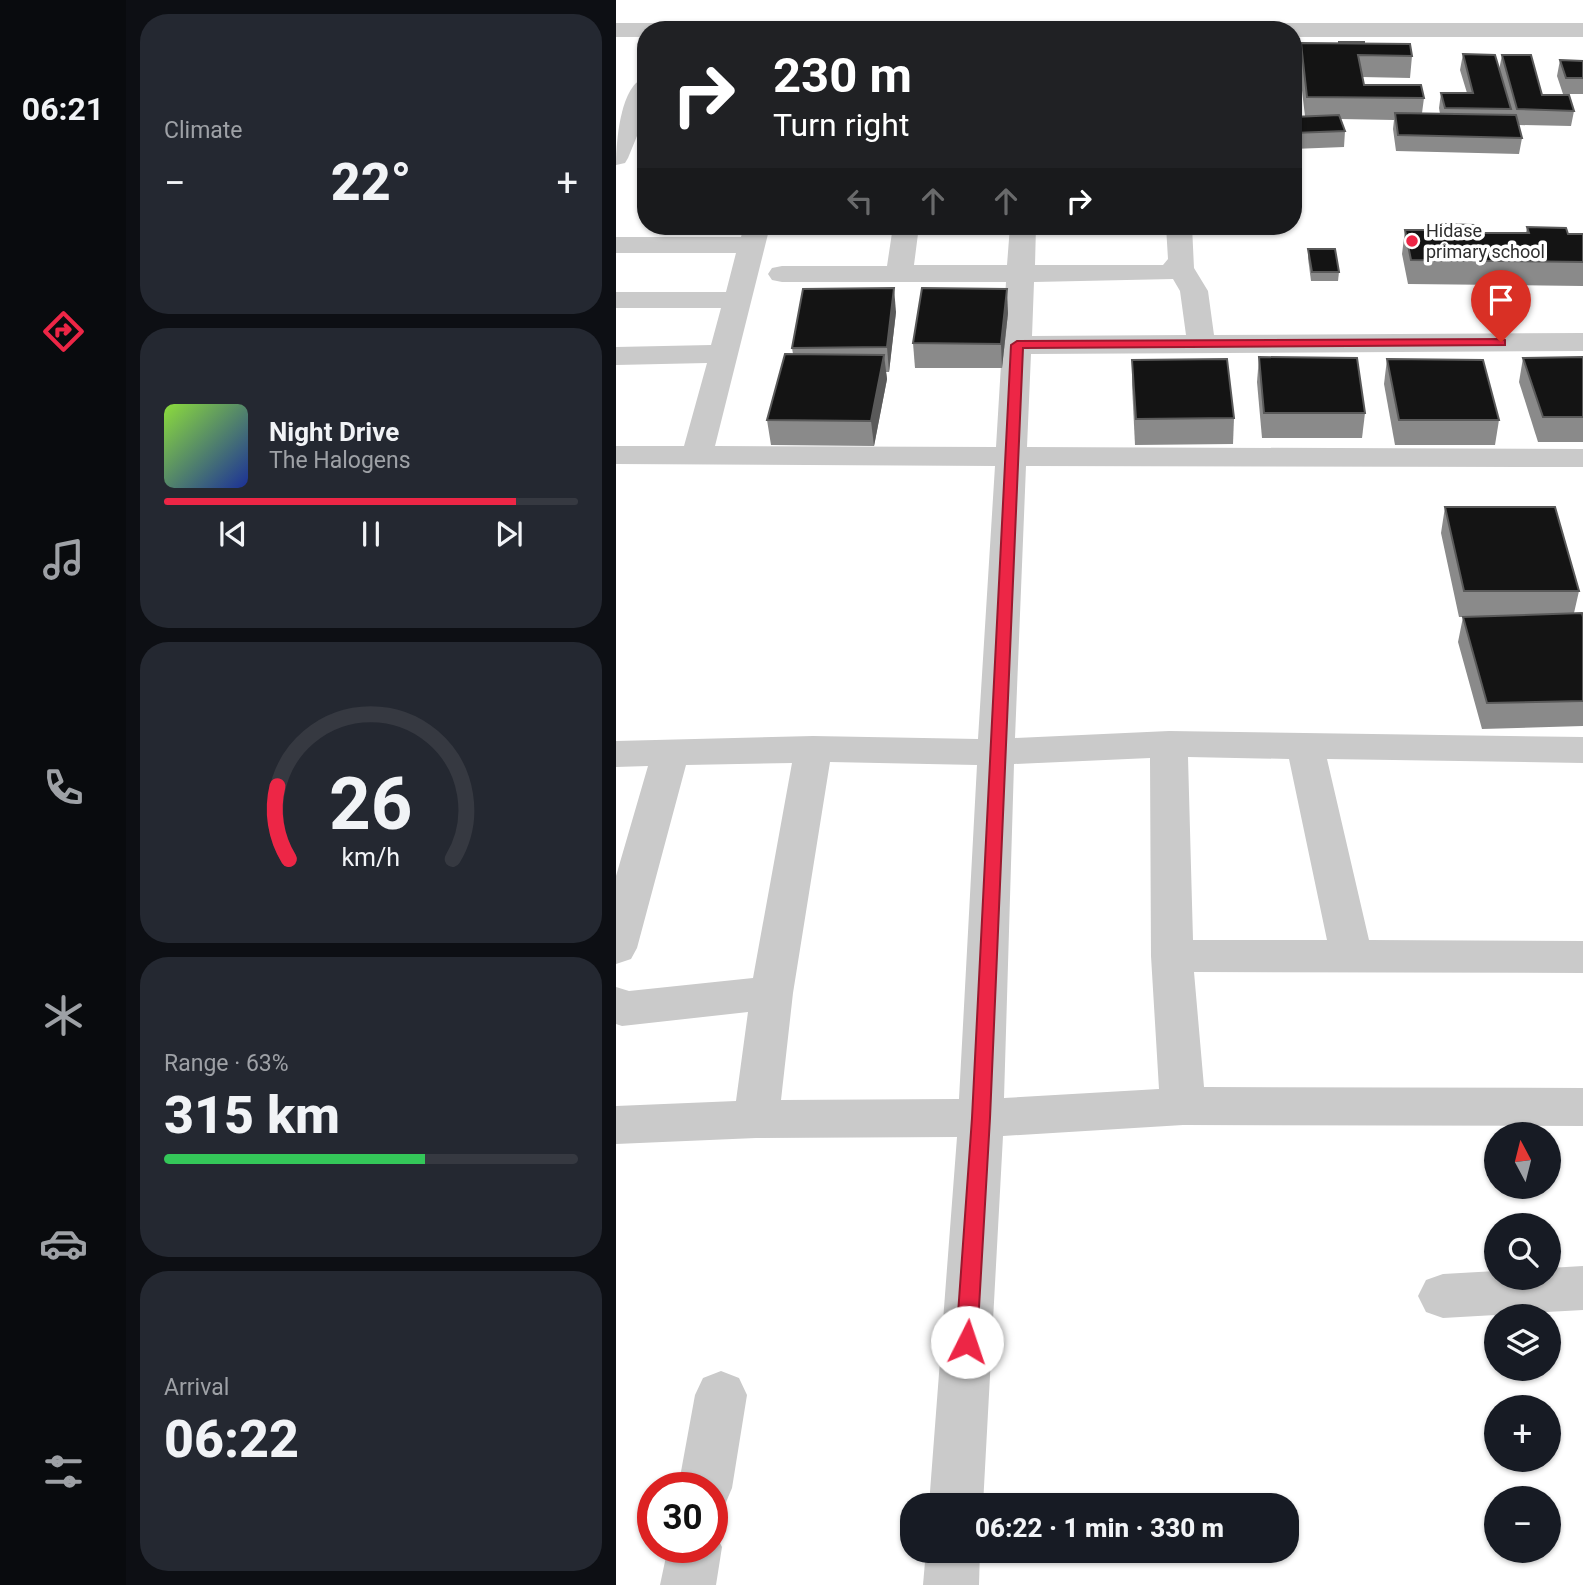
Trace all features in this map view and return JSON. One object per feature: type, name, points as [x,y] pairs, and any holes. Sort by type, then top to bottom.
[{"type":"street","points":[[861,19],[887,21]]},
{"type":"street","points":[[1271,21],[1478,20],[1583,30]]},
{"type":"street","points":[[616,30],[637,24]]},
{"type":"street","points":[[637,119],[616,158],[637,158]]},
{"type":"street","points":[[616,245],[754,235],[697,456]]},
{"type":"street","points":[[899,274],[905,235]]},
{"type":"street","points":[[957,1493],[981,1118],[996,752],[1023,235]]},
{"type":"street","points":[[1181,235],[1180,268],[1194,291],[1201,344]]},
{"type":"street","points":[[782,274],[1166,273],[1180,268]]},
{"type":"street","points":[[616,300],[737,300]]},
{"type":"street","points":[[1017,345],[1583,342]]},
{"type":"street","points":[[616,356],[723,354]]},
{"type":"street","points":[[616,454],[1583,458]]},
{"type":"street","points":[[1170,744],[1172,956],[1183,1106]]},
{"type":"street","points":[[616,754],[813,749],[996,752],[1170,744],[1583,750]]},
{"type":"street","points":[[1306,748],[1352,957]]},
{"type":"street","points":[[757,1119],[772,993],[813,749]]},
{"type":"street","points":[[616,948],[626,875],[671,752]]},
{"type":"street","points":[[1172,956],[1583,957]]},
{"type":"street","points":[[616,1004],[622,1009],[772,993]]},
{"type":"street","points":[[616,1125],[757,1119],[981,1118],[1183,1106],[1583,1107]]},
{"type":"street","points":[[1443,1296],[1583,1288]]},
{"type":"street","points":[[708,1472],[721,1395]]},
{"type":"street","points":[[688,1585],[692,1563]]},
{"type":"street","points":[[951,1585],[952,1563]]},
{"type":"building","points":[[1364,42],[1364,44],[1339,43]]},
{"type":"building","points":[[1302,43],[1410,44],[1412,56],[1358,55],[1364,85],[1421,85],[1424,98],[1307,97]]},
{"type":"building","points":[[1463,54],[1495,55],[1511,109],[1445,108],[1441,93],[1473,93]]},
{"type":"building","points":[[1502,55],[1531,55],[1542,95],[1569,95],[1574,111],[1517,109]]},
{"type":"building","points":[[1560,60],[1583,61],[1583,78],[1566,78]]},
{"type":"building","points":[[1395,113],[1516,115],[1522,138],[1398,135]]},
{"type":"building","points":[[1339,115],[1345,131],[1302,133],[1302,117]]},
{"type":"building","points":[[1439,224],[1474,225],[1476,233],[1529,233],[1527,227],[1566,228],[1568,234],[1583,234],[1583,262],[1411,260],[1405,230],[1441,230]]},
{"type":"building","points":[[1308,249],[1335,249],[1339,272],[1312,272]]},
{"type":"building","points":[[894,288],[887,347],[792,348],[803,289]]},
{"type":"building","points":[[922,288],[1007,289],[1001,344],[913,343]]},
{"type":"building","points":[[785,354],[884,355],[871,421],[767,420]]},
{"type":"building","points":[[1259,357],[1357,358],[1365,413],[1264,413]]},
{"type":"building","points":[[1583,357],[1583,417],[1543,417],[1523,358]]},
{"type":"building","points":[[1227,359],[1234,418],[1136,419],[1132,360]]},
{"type":"building","points":[[1387,359],[1483,360],[1499,420],[1399,420]]},
{"type":"building","points":[[1445,507],[1555,507],[1579,591],[1464,591]]},
{"type":"building","points":[[1582,613],[1583,701],[1487,703],[1463,617]]},
{"type":"place","name":"Hidase primary school","points":[[1412,241]]},
{"type":"route","points":[[967,1342],[981,1118],[997,725],[1017,345],[1501,342]]}]
